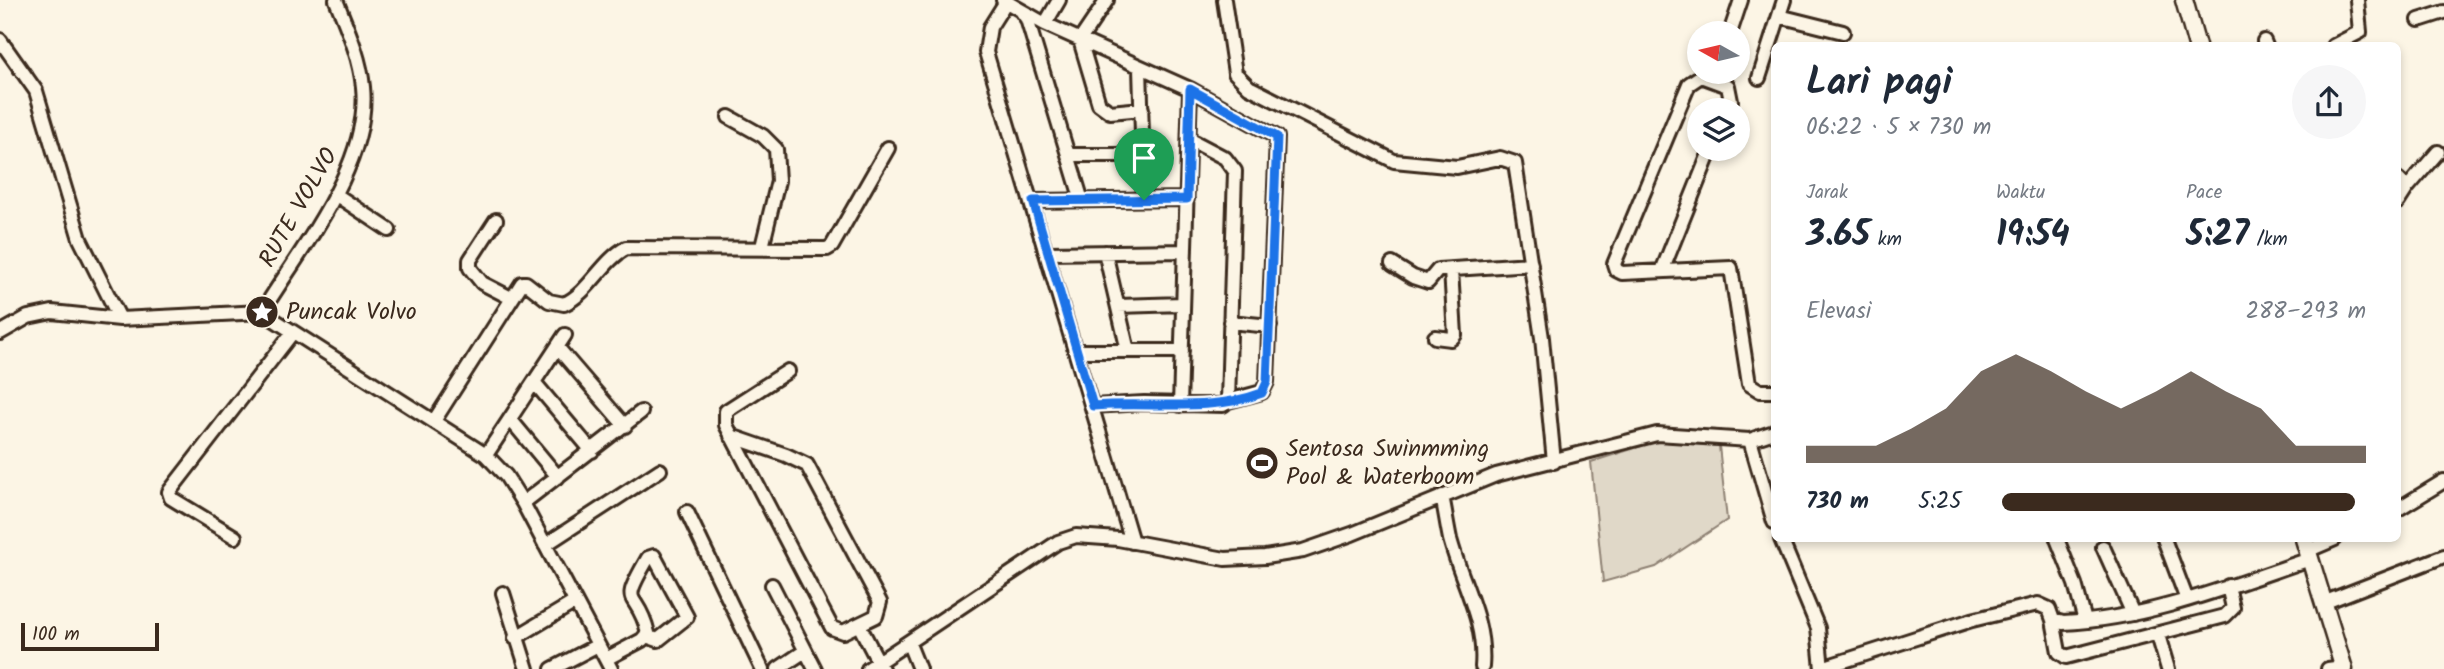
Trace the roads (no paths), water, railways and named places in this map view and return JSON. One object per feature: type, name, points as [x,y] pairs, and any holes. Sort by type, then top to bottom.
[{"type":"main road","points":[[2184,0],[2196,42]]},
{"type":"main road","points":[[2307,550],[2338,668]]},
{"type":"street","name":"RUTE VOLVO","points":[[262,312],[335,194],[357,149],[363,88],[356,52],[336,0]]},
{"type":"street","points":[[1045,24],[1059,0]]},
{"type":"street","points":[[1080,40],[1107,0]]},
{"type":"street","points":[[1224,0],[1235,73],[1249,87],[1394,161],[1457,167],[1500,158],[1515,163],[1531,264],[1555,462]]},
{"type":"street","points":[[1734,21],[1741,0]]},
{"type":"street","points":[[1774,42],[1784,0]]},
{"type":"street","points":[[2357,0],[2361,26],[2358,40]]},
{"type":"street","points":[[1093,406],[1144,402],[1223,405],[1227,401],[1262,393],[1267,382],[1277,137],[1190,89],[1045,24],[1006,1],[990,27],[986,52],[1033,201],[1132,542]]},
{"type":"street","points":[[1021,12],[1027,19],[1083,201]]},
{"type":"street","points":[[2419,20],[2444,12]]},
{"type":"street","points":[[1779,16],[1843,32]]},
{"type":"street","points":[[0,40],[36,91],[80,239],[120,318]]},
{"type":"street","points":[[1080,40],[1103,108],[1110,112],[1142,109]]},
{"type":"street","points":[[1759,78],[1770,62]]},
{"type":"street","points":[[1140,68],[1144,200]]},
{"type":"street","points":[[1730,98],[1728,86],[1701,76],[1689,84],[1614,264],[1616,270],[1622,273],[1727,267],[1732,269],[1749,384],[1760,391],[1771,391]]},
{"type":"street","points":[[1180,405],[1190,89]]},
{"type":"street","points":[[729,117],[763,136],[776,149],[778,181],[762,247]]},
{"type":"street","points":[[1189,139],[1224,158],[1234,171],[1227,401]]},
{"type":"street","points":[[434,421],[523,282],[549,301],[558,304],[571,300],[614,254],[626,248],[762,247],[821,250],[832,246],[888,148]]},
{"type":"street","points":[[2402,184],[2438,152]]},
{"type":"street","points":[[1069,155],[1143,155]]},
{"type":"street","points":[[1661,271],[1706,161]]},
{"type":"street","points":[[335,194],[388,230]]},
{"type":"street","points":[[1033,201],[1187,199]]},
{"type":"street","points":[[496,220],[470,260],[470,268],[482,283],[511,298]]},
{"type":"street","points":[[1048,253],[1185,251]]},
{"type":"street","points":[[1105,252],[1128,351]]},
{"type":"street","points":[[1392,264],[1423,282],[1428,282],[1438,270],[1531,264]]},
{"type":"street","points":[[1435,337],[1451,339],[1455,335],[1451,270]]},
{"type":"street","points":[[1118,306],[1183,304]]},
{"type":"street","points":[[0,333],[39,314],[120,318],[262,312],[486,455],[506,476],[523,503],[609,664],[646,636],[647,629],[631,600],[630,589],[648,558],[654,556],[687,617],[686,621],[658,640],[646,636]]},
{"type":"street","points":[[1230,322],[1270,326]]},
{"type":"street","points":[[235,537],[171,498],[169,492],[293,332]]},
{"type":"street","points":[[486,455],[565,335]]},
{"type":"street","points":[[557,347],[625,426]]},
{"type":"street","points":[[1076,351],[1182,351]]},
{"type":"street","points":[[731,436],[800,460],[814,475],[880,602],[876,616],[843,632],[832,628],[731,436],[726,425],[726,411],[788,371]]},
{"type":"street","points":[[534,382],[592,451]]},
{"type":"street","points":[[523,503],[641,412]]},
{"type":"street","points":[[510,419],[558,477]]},
{"type":"street","points":[[859,625],[877,667],[1058,542],[1076,536],[1132,542],[1225,559],[1265,557],[1303,551],[1496,475],[1657,434],[1750,440],[1771,433]]},
{"type":"street","points":[[1750,440],[1771,512]]},
{"type":"street","points":[[545,545],[660,470]]},
{"type":"street","points":[[2401,507],[2444,481]]},
{"type":"street","points":[[1442,496],[1450,539],[1481,626],[1484,642],[1482,667]]},
{"type":"street","points":[[687,512],[762,669]]},
{"type":"street","points":[[1782,542],[1818,628],[1822,669],[1972,620],[2038,604],[2046,606],[2063,657],[2225,616],[2233,608],[2228,586]]},
{"type":"street","points":[[2058,542],[2076,584],[2085,621]]},
{"type":"street","points":[[2165,542],[2187,600]]},
{"type":"street","points":[[2053,621],[2085,621],[2133,614],[2187,600],[2228,586],[2328,542]]},
{"type":"street","points":[[2103,547],[2133,614]]},
{"type":"street","points":[[2323,603],[2444,556]]},
{"type":"street","points":[[772,585],[815,669]]},
{"type":"street","points":[[503,593],[527,669]]},
{"type":"street","points":[[516,639],[575,602]]},
{"type":"street","points":[[2158,635],[2168,669]]},
{"type":"street","points":[[909,644],[919,669]]},
{"type":"street","points":[[552,669],[598,645]]},
{"type":"street","points":[[778,669],[805,652]]},
{"type":"place","name":"Puncak Volvo","points":[[262,312]]},
{"type":"place","name":"Sentosa Swinmming Pool & Waterboom","points":[[1262,463]]}]
